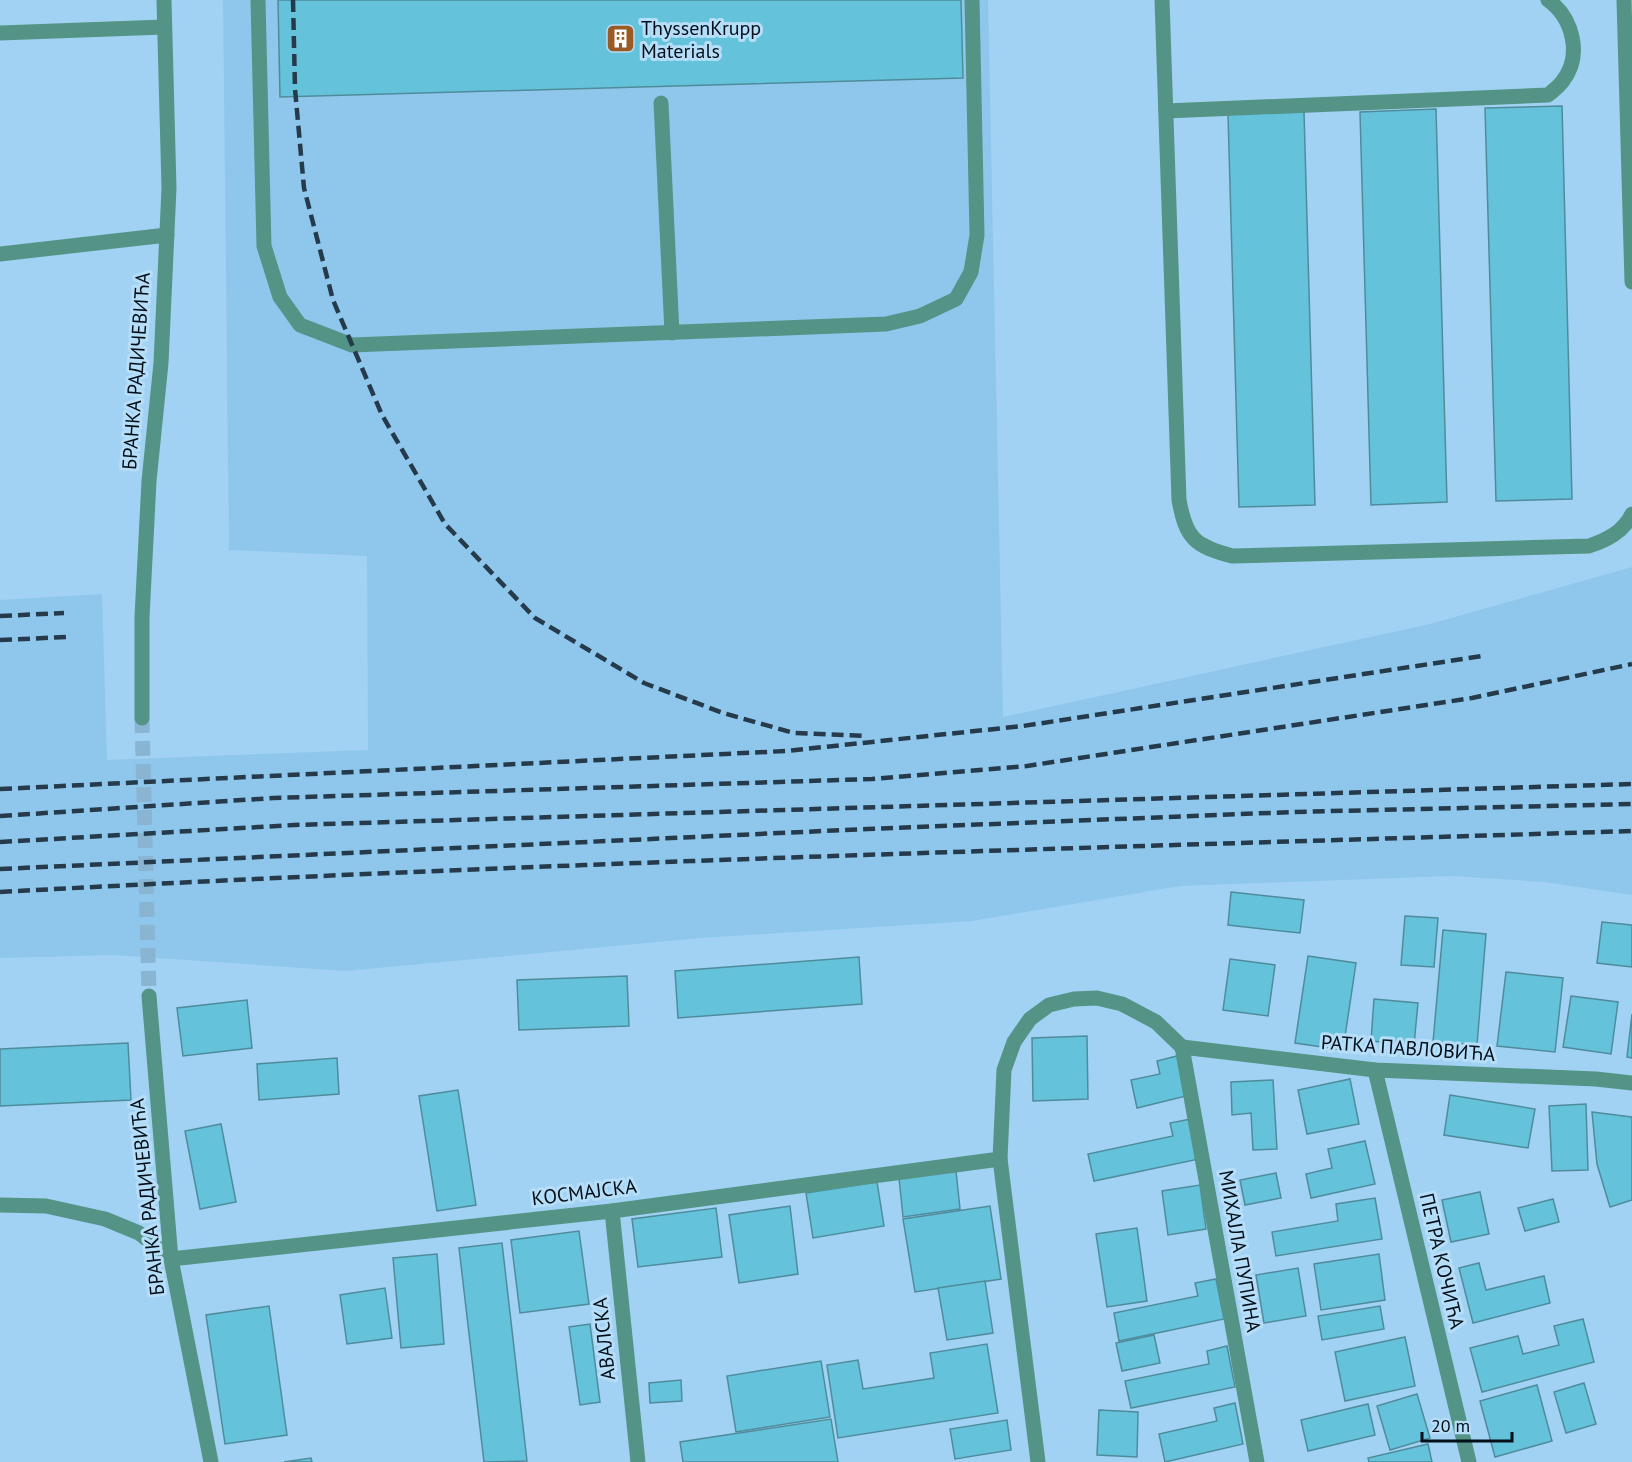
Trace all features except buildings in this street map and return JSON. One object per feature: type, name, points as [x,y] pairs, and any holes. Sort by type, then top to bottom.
[{"type":"street","name":"БРАНКА РАДИЧЕВИЋА","points":[[142,718],[142,617],[149,481],[161,363],[169,188],[164,0]]},
{"type":"street","points":[[258,0],[264,246],[280,297],[300,325],[352,345],[886,324],[920,316],[956,299],[971,272],[977,235],[972,0]]},
{"type":"street","points":[[1162,0],[1179,500],[1184,523],[1193,538],[1208,550],[1232,556],[1589,546],[1610,539],[1628,522],[1632,514]]},
{"type":"street","points":[[1166,111],[1548,95],[1564,80],[1573,57],[1573,35],[1563,15],[1548,0]]},
{"type":"street","points":[[1624,0],[1632,282]]},
{"type":"street","points":[[0,33],[164,27]]},
{"type":"street","points":[[662,103],[672,333]]},
{"type":"street","points":[[0,254],[167,235]]},
{"type":"street","name":"БРАНКА РАДИЧЕВИЋА","points":[[149,996],[171,1259],[211,1462]]},
{"type":"street","points":[[1038,1462],[1000,1159],[1004,1070],[1014,1042],[1030,1019],[1049,1005],[1074,999],[1097,998],[1122,1004],[1156,1022],[1182,1047]]},
{"type":"street","name":"РАТКА ПАВЛОВИЋА","points":[[1182,1047],[1375,1070],[1596,1079],[1632,1083]]},
{"type":"street","name":"МИХАЈЛА ПУПИНА","points":[[1182,1047],[1257,1462]]},
{"type":"street","name":"ПЕТРА КОЧИЋА","points":[[1375,1070],[1469,1462]]},
{"type":"street","name":"КОСМАЈСКА","points":[[171,1259],[612,1211],[1000,1159]]},
{"type":"street","points":[[0,1205],[46,1206],[105,1219],[139,1233],[171,1259]]},
{"type":"street","name":"АВАЛСКА","points":[[612,1211],[638,1462]]},
{"type":"shaded area","points":[[223,0],[988,0],[1003,717],[1430,624],[1632,567],[1632,895],[1544,882],[1451,876],[1180,886],[972,921],[701,938],[345,971],[114,955],[0,958],[0,600],[102,594],[107,760],[368,750],[367,556],[229,550]]},
{"type":"tunnel","points":[[142,718],[149,996]]},
{"type":"railway","points":[[293,0],[295,89],[304,188],[333,300],[382,415],[445,524],[535,618],[644,683],[723,713],[794,733],[867,736]]},
{"type":"railway","points":[[0,616],[64,613]]},
{"type":"railway","points":[[0,640],[67,637]]},
{"type":"railway","points":[[0,789],[786,751],[1023,726],[1482,656]]},
{"type":"railway","points":[[0,816],[273,798],[872,779],[1027,766],[1472,698],[1632,664]]},
{"type":"railway","points":[[0,842],[294,825],[1632,784]]},
{"type":"railway","points":[[0,869],[1293,812],[1632,804]]},
{"type":"railway","points":[[0,892],[612,864],[1632,831]]},
{"type":"place","name":"ThyssenKrupp Materials","points":[[620,39]]}]
